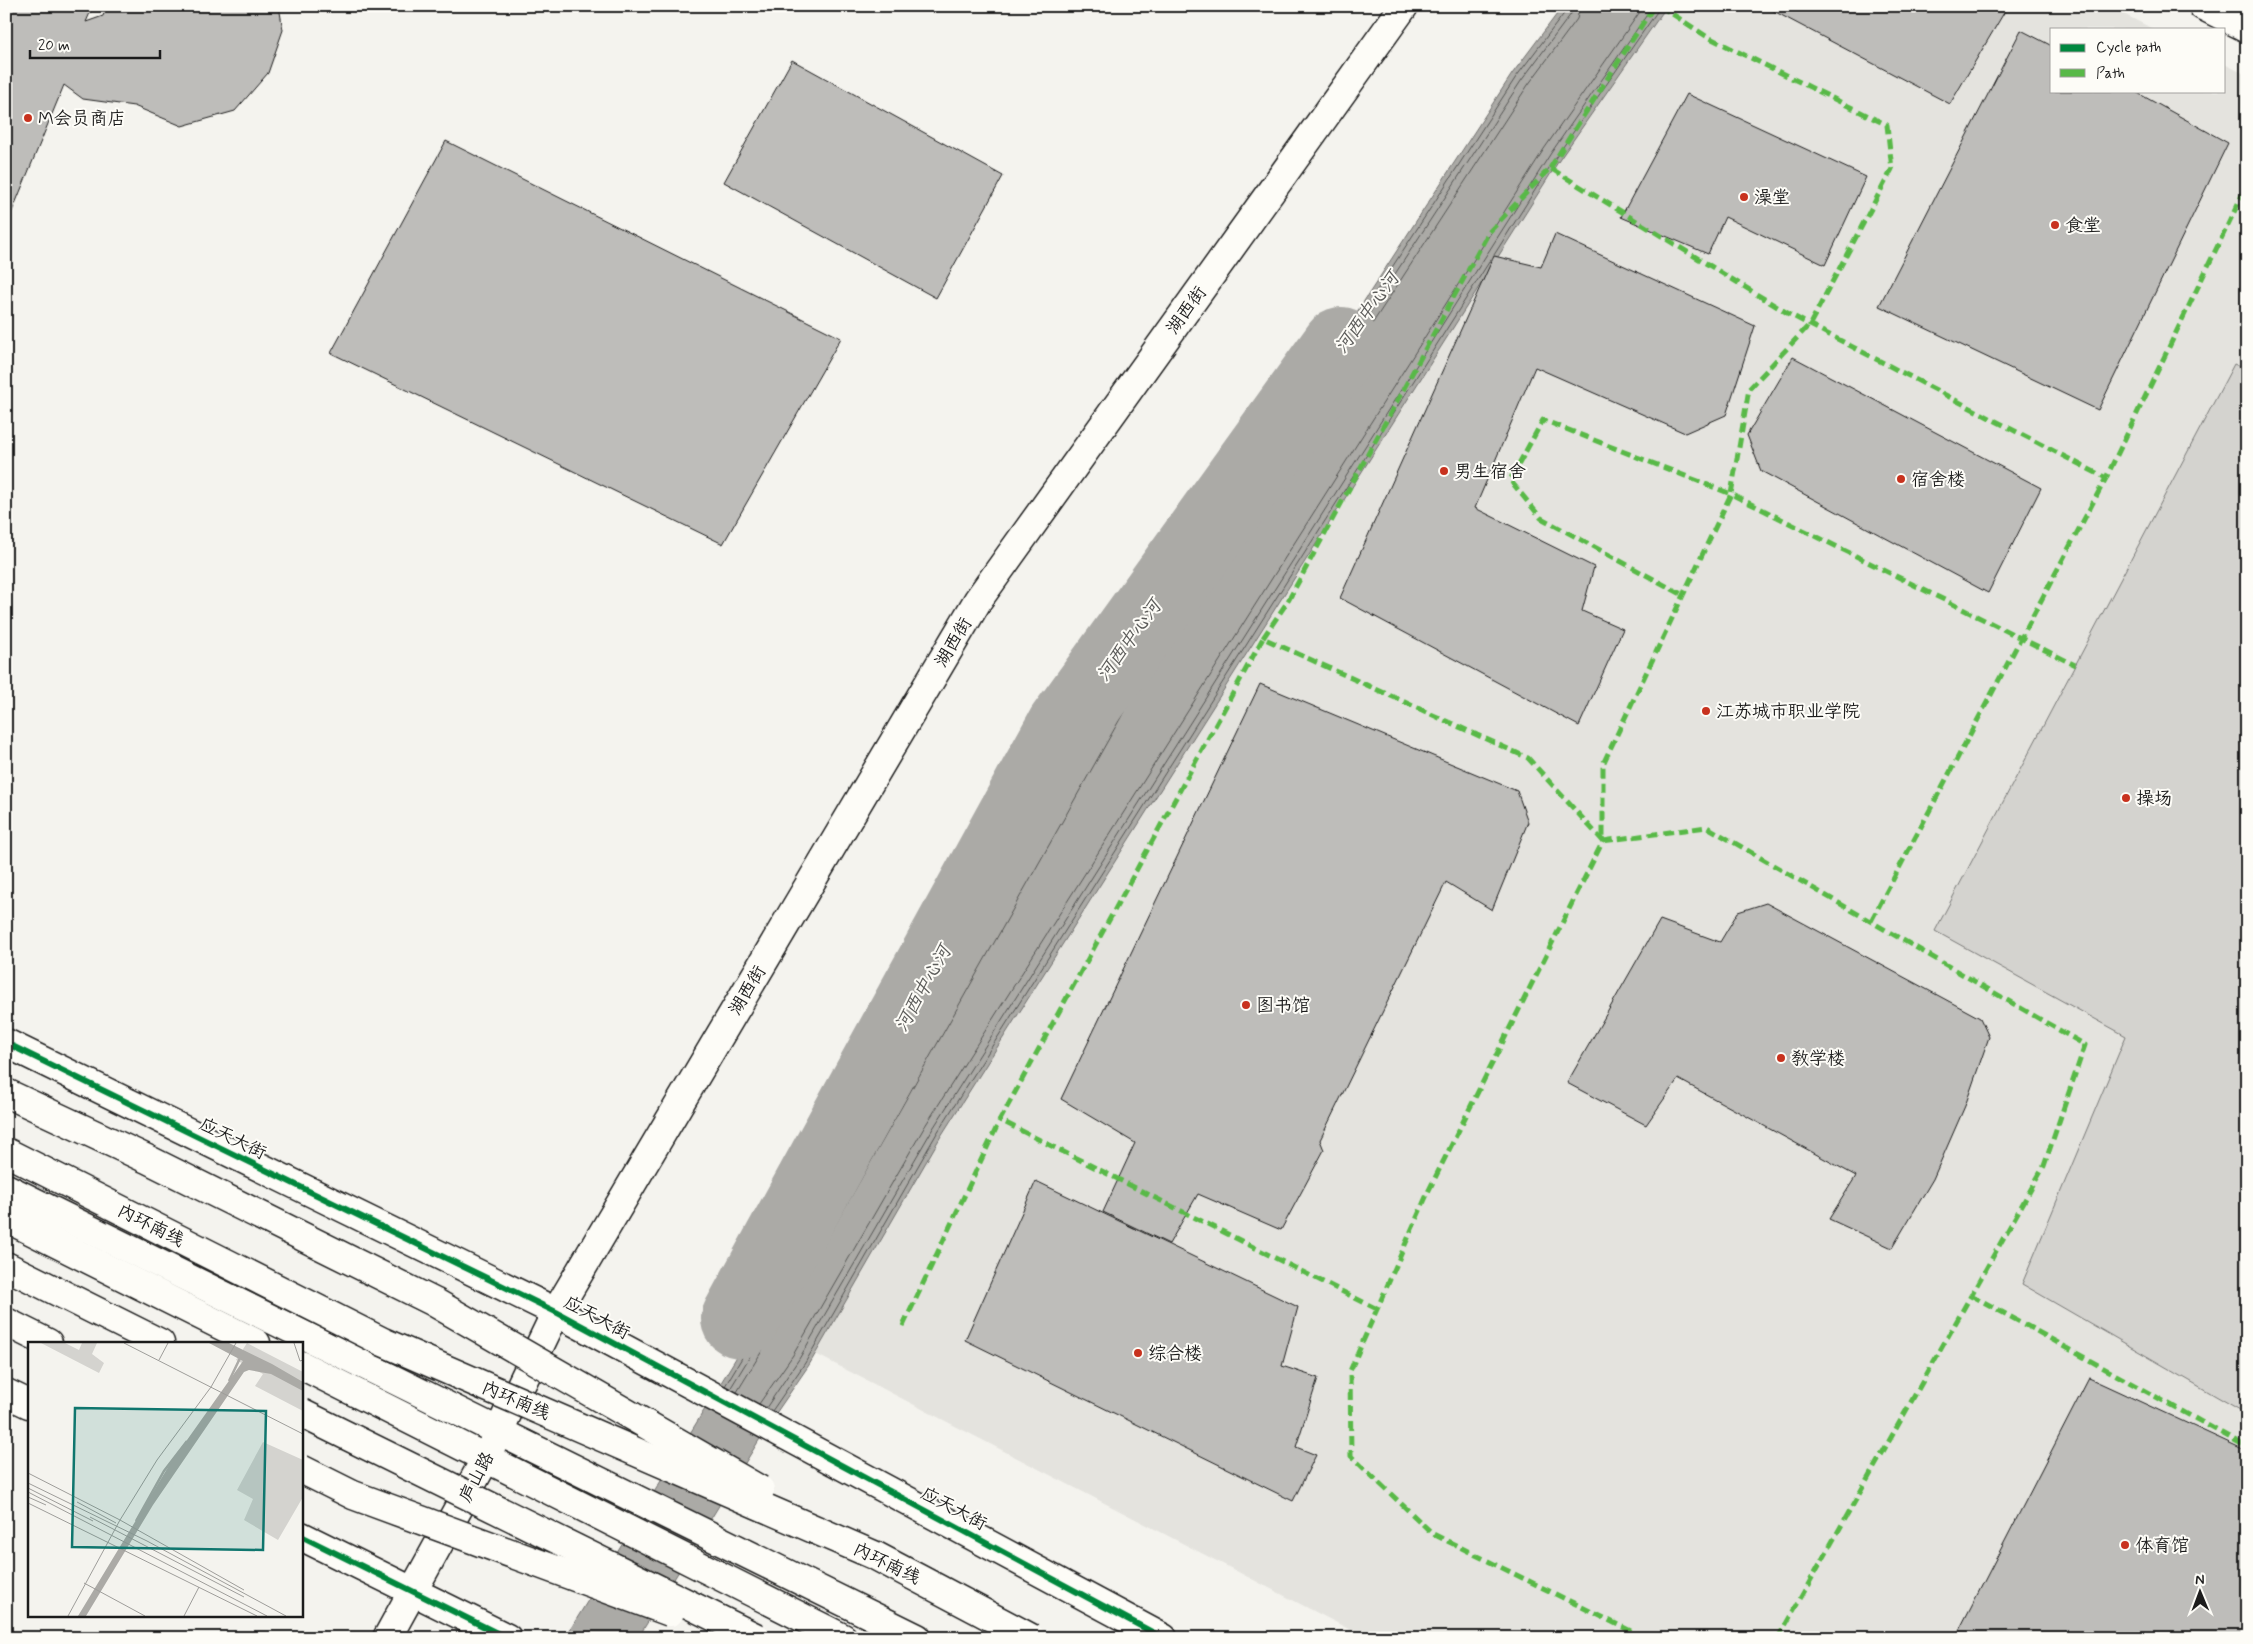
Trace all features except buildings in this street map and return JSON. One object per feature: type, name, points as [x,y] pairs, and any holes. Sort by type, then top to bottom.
[{"type":"main road","name":"湖西街","points":[[556,1312],[978,600],[1404,6]]},
{"type":"main road","points":[[2203,6],[2247,28]]},
{"type":"main road","name":"应天大街","points":[[6,1043],[556,1312],[1163,1638]]},
{"type":"main road","points":[[6,1093],[147,1159],[434,1302],[876,1556]]},
{"type":"main road","name":"内环南线","points":[[6,1152],[383,1342],[876,1556],[1030,1638]]},
{"type":"main road","points":[[6,1188],[500,1430],[917,1638]]},
{"type":"main road","points":[[6,1218],[254,1342]]},
{"type":"main road","points":[[6,1266],[158,1342]]},
{"type":"main road","name":"庐山路","points":[[387,1638],[486,1458],[556,1312]]},
{"type":"main road","points":[[6,1322],[46,1342]]},
{"type":"main road","points":[[302,1366],[486,1458],[612,1524],[843,1638]]},
{"type":"main road","points":[[6,1393],[28,1404]]},
{"type":"main road","points":[[302,1413],[757,1638]]},
{"type":"main road","points":[[302,1470],[353,1495],[740,1638]]},
{"type":"main road","points":[[302,1536],[507,1638]]},
{"type":"shaded area","name":"江苏城市职业学院","points":[[1613,6],[2108,6],[2151,28],[2050,28],[2050,92],[2226,92],[2226,65],[2247,75],[2247,1638],[1366,1638],[771,1331]]},
{"type":"shaded area","name":"操场","points":[[2234,364],[2247,370],[2247,1414],[2022,1284],[2126,1036],[1935,931]]},
{"type":"water","points":[[1563,6],[1667,6],[1560,159],[941,1136],[809,1365],[772,1419],[638,1638],[565,1638],[777,1291],[1140,645],[1512,74]]},
{"type":"waterway","name":"河西中心河","points":[[740,1319],[1065,728],[1341,346]]},
{"type":"marked path","points":[[1550,168],[1654,6]]},
{"type":"marked path","points":[[1660,6],[1706,36],[1887,125],[1892,169],[1810,324],[1749,389],[1731,494],[1543,420],[1510,480],[1541,518],[1683,595]]},
{"type":"marked path","points":[[1263,638],[1288,601],[1489,232],[1550,168],[1789,314],[2106,478],[2247,185]]},
{"type":"marked path","points":[[1871,921],[2106,478]]},
{"type":"marked path","points":[[1778,1638],[2044,1166],[2085,1045],[1707,827],[1603,841],[1603,764],[1731,494],[2075,665]]},
{"type":"marked path","points":[[1377,1309],[1000,1120],[1263,638],[1528,758],[1603,841],[1429,1190],[1350,1371],[1351,1456],[1433,1534],[1645,1638]]},
{"type":"marked path","points":[[903,1326],[1000,1120]]},
{"type":"marked path","points":[[1971,1295],[2247,1447]]},
{"type":"cycle path","points":[[6,1043],[556,1312],[1163,1638]]},
{"type":"cycle path","points":[[302,1536],[507,1638]]},
{"type":"place","name":"M会员商店","points":[[28,118]]},
{"type":"place","name":"澡堂","points":[[1744,197]]},
{"type":"place","name":"食堂","points":[[2055,225]]},
{"type":"place","name":"男生宿舍","points":[[1444,471]]},
{"type":"place","name":"宿舍楼","points":[[1901,479]]},
{"type":"place","name":"江苏城市职业学院","points":[[1706,711]]},
{"type":"place","name":"操场","points":[[2126,798]]},
{"type":"place","name":"图书馆","points":[[1246,1005]]},
{"type":"place","name":"教学楼","points":[[1781,1058]]},
{"type":"place","name":"综合楼","points":[[1138,1353]]},
{"type":"place","name":"体育馆","points":[[2125,1545]]}]
